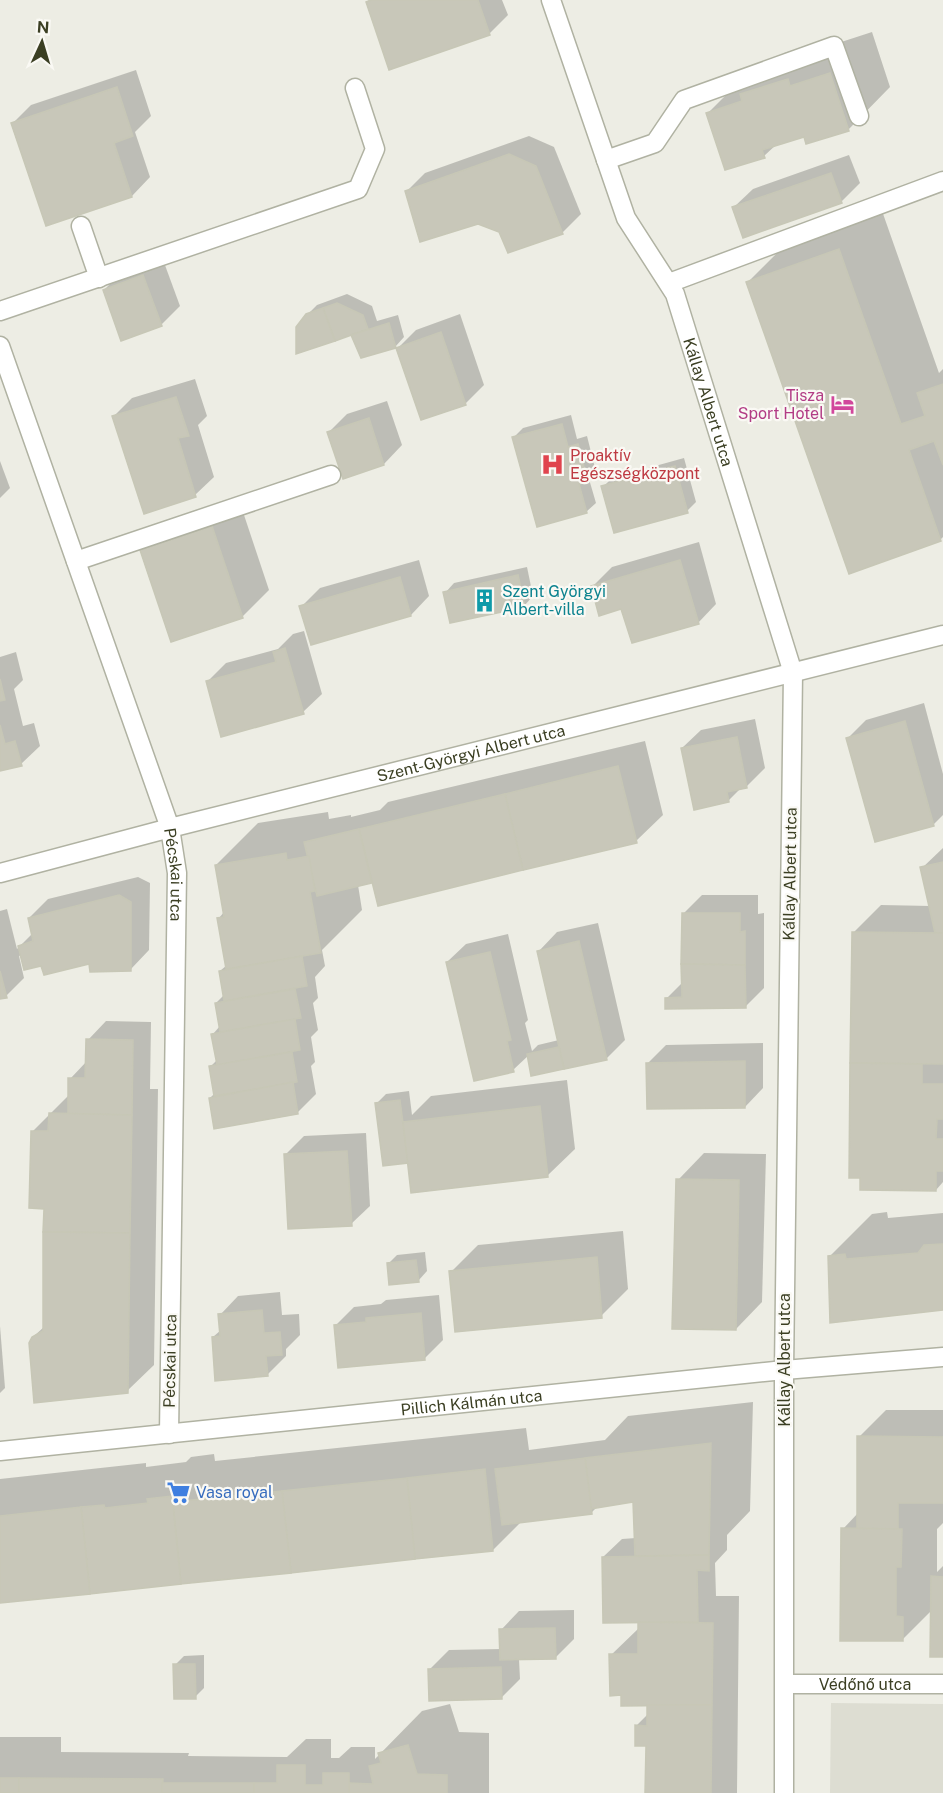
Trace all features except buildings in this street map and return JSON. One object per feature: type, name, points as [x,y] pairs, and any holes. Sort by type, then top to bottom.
[{"type":"street","name":"Kállay Albert utca","points":[[551,0],[626,218],[675,294],[793,673],[784,1370],[784,1793]]},
{"type":"street","points":[[606,160],[655,143],[684,100],[834,46],[859,116]]},
{"type":"street","points":[[0,311],[358,189],[375,149],[355,88]]},
{"type":"street","points":[[669,283],[943,181]]},
{"type":"street","points":[[81,226],[99,278]]},
{"type":"street","name":"Pécskai utca","points":[[0,346],[170,828],[177,873],[169,1434]]},
{"type":"street","points":[[76,561],[331,475]]},
{"type":"street","name":"Szent-Györgyi Albert utca","points":[[0,873],[170,828],[943,635]]},
{"type":"street","name":"Pillich Kálmán utca","points":[[0,1451],[784,1370],[943,1357]]},
{"type":"street","name":"Védőnő utca","points":[[785,1684],[943,1684]]},
{"type":"shaded area","points":[[831,1703],[943,1704],[943,1793],[830,1793]]},
{"type":"place","name":"Tisza Sport Hotel","points":[[842,404]]},
{"type":"place","name":"Proaktív Egészségközpont","points":[[552,464]]},
{"type":"place","name":"Szent Györgyi Albert-villa","points":[[484,600]]},
{"type":"place","name":"Vasa royal","points":[[178,1492]]}]
